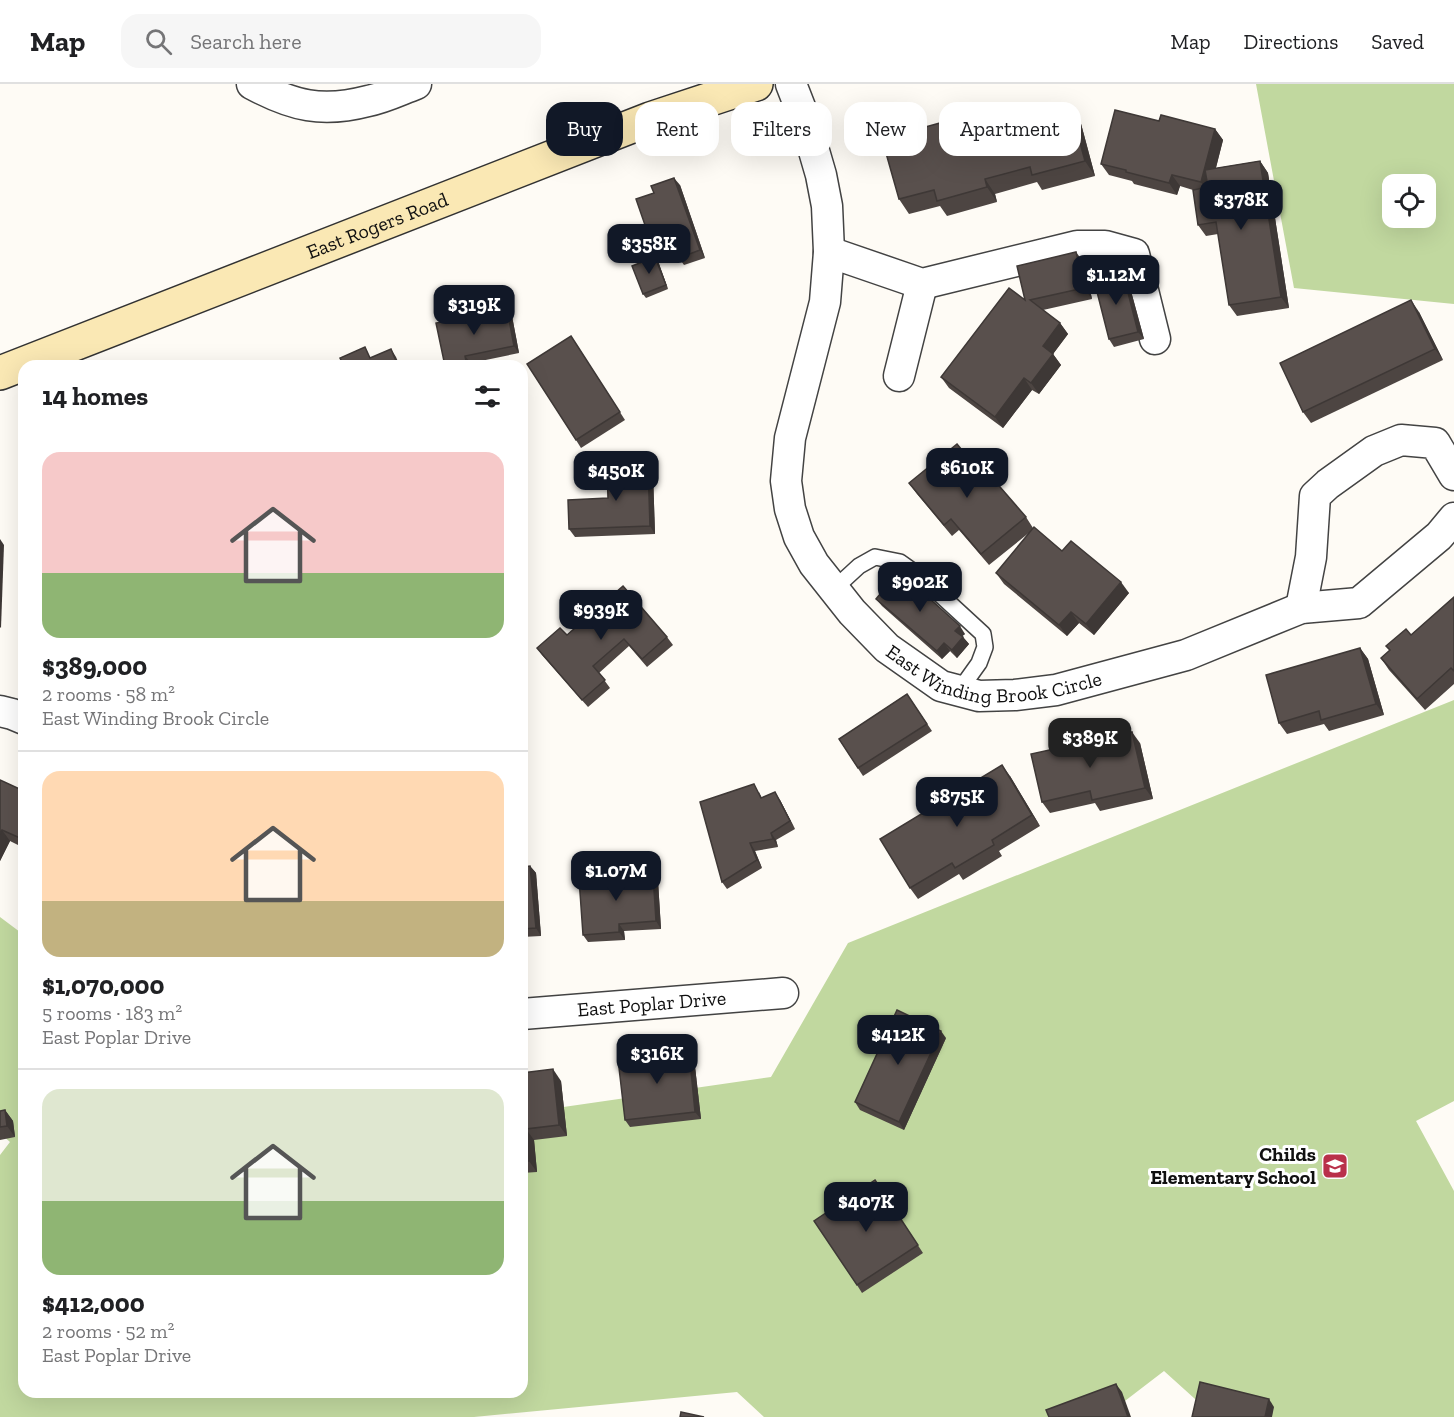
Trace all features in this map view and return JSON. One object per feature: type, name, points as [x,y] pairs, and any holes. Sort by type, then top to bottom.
[{"type":"main road","name":"East Rogers Road","points":[[36,360],[650,119],[756,84]]},
{"type":"main road","name":"East Rogers Road","points":[[0,374],[18,367]]},
{"type":"street","points":[[252,84],[274,96],[320,108],[370,101],[416,84]]},
{"type":"street","name":"East Winding Brook Circle","points":[[791,84],[805,120],[821,175],[827,206],[829,252],[825,302],[790,438],[786,481],[790,509],[799,537],[814,564],[852,612],[887,648],[941,686],[980,696],[1056,690],[1186,655],[1300,608],[1359,603],[1439,536],[1454,518]]},
{"type":"street","points":[[829,252],[922,285],[1077,246],[1105,246],[1134,254],[1155,339]]},
{"type":"street","points":[[899,376],[922,285]]},
{"type":"street","points":[[1300,608],[1311,556],[1315,496],[1328,484],[1374,451],[1401,440],[1435,443],[1454,475]]},
{"type":"street","points":[[0,711],[18,716]]},
{"type":"street","name":"East Poplar Drive","points":[[528,1014],[783,993]]},
{"type":"lane","points":[[834,589],[859,566],[875,557],[900,562],[921,577],[983,634],[985,646],[979,663],[959,691]]},
{"type":"green space","points":[[1256,84],[1454,84],[1454,304],[1294,288]]},
{"type":"green space","points":[[1454,700],[1454,1101],[1416,1121],[1454,1191],[1454,1417],[1215,1417],[1164,1371],[1104,1417],[764,1417],[737,1392],[474,1417],[0,1417],[0,1155],[10,1142],[0,1133],[0,917],[18,930],[18,1398],[528,1398],[528,1112],[771,1077],[848,943]]},
{"type":"building","points":[[1115,110],[1159,121],[1161,115],[1215,129],[1201,182],[1172,175],[1169,183],[1101,164]]},
{"type":"building","points":[[939,123],[939,156],[1081,156],[1081,146],[1085,161],[1032,175],[1030,167],[985,179],[987,187],[937,201],[934,190],[899,199],[887,156],[927,156],[927,127]]},
{"type":"building","points":[[1260,161],[1281,297],[1229,305],[1216,222],[1198,225],[1193,190],[1208,187],[1205,170]]},
{"type":"building","points":[[674,178],[700,250],[679,258],[674,244],[654,251],[636,199],[654,193],[651,186]]},
{"type":"building","points":[[1076,252],[1084,288],[1030,300],[1060,323],[1043,346],[1053,354],[1031,383],[1024,378],[995,417],[941,377],[1009,288],[1025,300],[1017,266]]},
{"type":"building","points":[[655,257],[666,285],[643,294],[632,266]]},
{"type":"building","points":[[1123,273],[1138,332],[1109,339],[1094,280]]},
{"type":"building","points":[[1411,300],[1435,349],[1303,412],[1280,363]]},
{"type":"building","points":[[507,309],[514,346],[465,356],[466,360],[444,360],[436,323]]},
{"type":"building","points":[[571,336],[620,412],[576,440],[528,363]]},
{"type":"building","points":[[365,347],[370,358],[391,349],[396,360],[341,360],[340,358]]},
{"type":"building","points":[[957,444],[984,477],[988,473],[1026,517],[981,554],[951,519],[944,525],[909,483]]},
{"type":"building","points":[[648,465],[650,526],[569,529],[568,500],[608,498],[607,467]]},
{"type":"building","points":[[1034,527],[1062,551],[1071,541],[1121,582],[1086,624],[1071,612],[1059,625],[996,573]]},
{"type":"building","points":[[899,571],[960,626],[955,631],[963,637],[952,650],[944,643],[937,651],[876,599]]},
{"type":"building","points":[[623,586],[667,637],[642,659],[624,639],[593,666],[605,680],[582,700],[537,648],[560,628],[567,635]]},
{"type":"building","points":[[1454,597],[1454,671],[1451,668],[1417,699],[1381,658],[1390,650],[1386,646],[1406,629],[1411,635]]},
{"type":"building","points":[[1360,648],[1376,704],[1321,720],[1319,711],[1279,723],[1266,675]]},
{"type":"building","points":[[907,694],[927,724],[858,768],[839,739]]},
{"type":"building","points":[[1132,732],[1145,788],[1092,800],[1090,791],[1042,802],[1031,754]]},
{"type":"building","points":[[1002,765],[1032,815],[992,840],[994,845],[955,868],[952,863],[910,888],[880,839]]},
{"type":"building","points":[[0,780],[18,788],[18,837],[2,830],[0,834]]},
{"type":"building","points":[[754,784],[761,798],[775,792],[790,821],[771,833],[773,839],[750,843],[757,860],[722,882],[700,802]]},
{"type":"building","points":[[528,866],[530,866],[536,928],[528,929]]},
{"type":"building","points":[[653,874],[656,921],[619,924],[619,932],[583,935],[579,878]]},
{"type":"building","points":[[897,1010],[941,1031],[899,1122],[855,1102]]},
{"type":"building","points":[[689,1050],[695,1112],[625,1120],[618,1059]]},
{"type":"building","points":[[553,1069],[559,1125],[528,1129],[528,1072]]},
{"type":"building","points":[[5,1110],[7,1126],[0,1127],[0,1111]]},
{"type":"building","points":[[875,1180],[918,1245],[857,1285],[814,1221]]},
{"type":"building","points":[[1200,1382],[1269,1399],[1265,1417],[1192,1417]]},
{"type":"building","points":[[1116,1384],[1128,1417],[1049,1417],[1046,1410]]},
{"type":"building","points":[[681,1412],[704,1417],[680,1417]]},
{"type":"place","name":"Childs Elementary School","points":[[1335,1166]]}]
